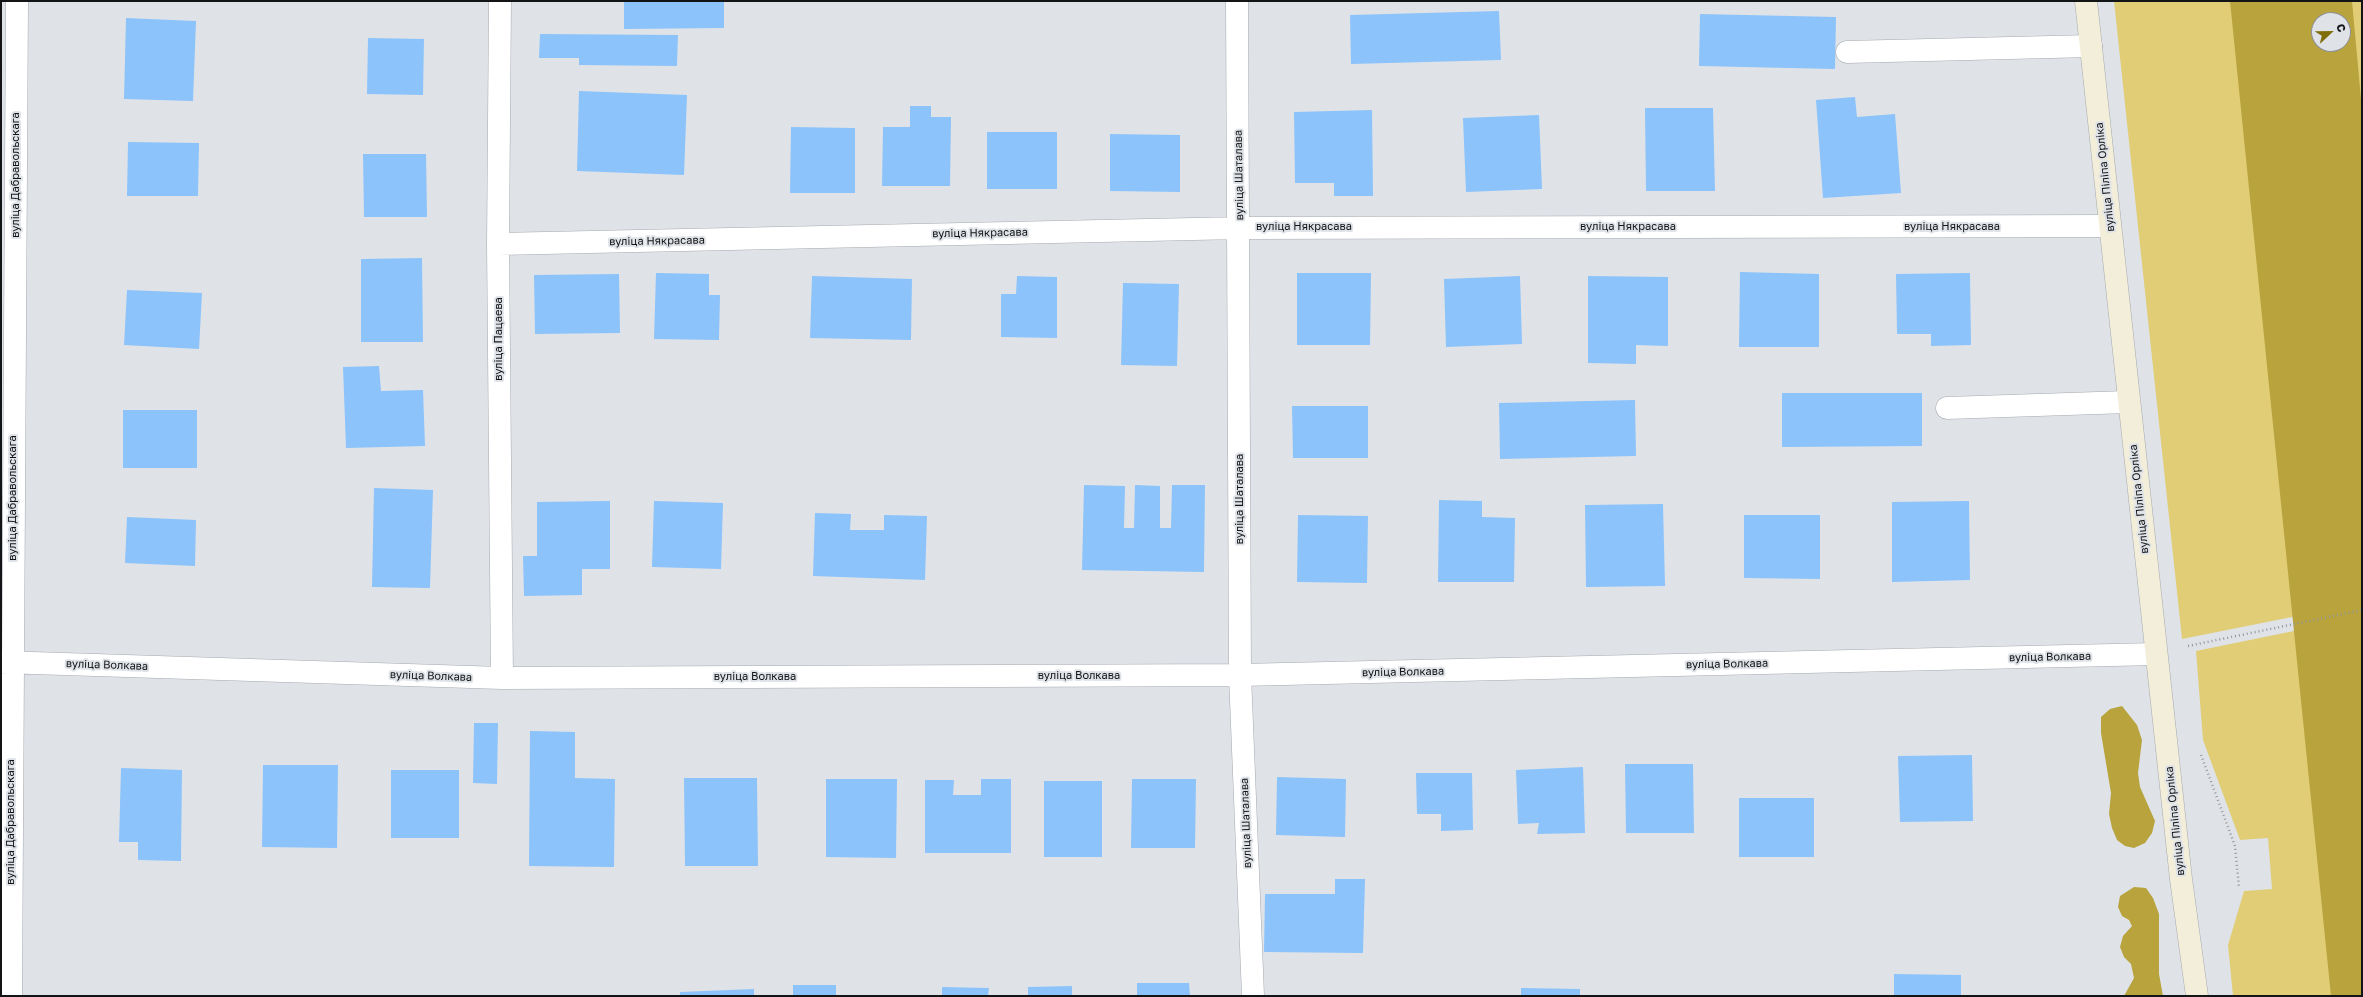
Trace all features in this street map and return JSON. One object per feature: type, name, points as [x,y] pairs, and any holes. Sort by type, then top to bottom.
[{"type":"street","name":"вуліца Дабравольскага","points":[[11,996],[6,662],[8,219],[17,1]]},
{"type":"street","name":"вуліца Пацаева","points":[[500,1],[498,244],[502,678]]},
{"type":"street","name":"вуліца Шаталава","points":[[1237,1],[1240,228],[1240,675],[1253,996]]},
{"type":"street","name":"вуліца Піліпа Орліка","points":[[2086,1],[2128,402],[2181,879],[2197,996]]},
{"type":"street","points":[[1847,52],[2091,46]]},
{"type":"street","name":"вуліца Някрасава","points":[[498,244],[1240,228],[2110,226]]},
{"type":"street","points":[[1947,408],[2128,402]]},
{"type":"street","name":"вуліца Волкава","points":[[6,662],[502,678],[1240,675],[2156,654]]},
{"type":"path","points":[[2188,653],[2188,646],[2362,610]]},
{"type":"path","points":[[2199,751],[2235,846],[2239,887]]},
{"type":"shaded area","points":[[2114,1],[2362,1],[2362,603],[2182,639]]},
{"type":"shaded area","points":[[2230,1],[2352,1],[2362,110],[2362,996],[2331,996]]},
{"type":"shaded area","points":[[2362,617],[2362,996],[2233,996],[2228,945],[2244,891],[2272,889],[2268,838],[2240,840],[2203,740],[2196,651]]},
{"type":"shaded area","points":[[2122,706],[2137,725],[2142,740],[2138,773],[2140,787],[2155,821],[2152,833],[2145,843],[2134,848],[2125,846],[2117,840],[2112,828],[2109,814],[2111,793],[2101,733],[2101,717],[2110,709]]},
{"type":"shaded area","points":[[2134,887],[2146,888],[2153,898],[2159,914],[2159,974],[2163,996],[2124,996],[2134,978],[2131,964],[2124,957],[2120,947],[2123,936],[2132,926],[2129,920],[2122,916],[2118,907],[2120,896]]},
{"type":"building","points":[[624,1],[724,1],[724,28],[624,29]]},
{"type":"building","points":[[1499,11],[1501,60],[1351,64],[1350,15]]},
{"type":"building","points":[[1700,14],[1836,17],[1835,69],[1699,66]]},
{"type":"building","points":[[126,18],[196,21],[193,101],[124,99]]},
{"type":"building","points":[[540,34],[678,35],[677,66],[579,65],[579,58],[539,58]]},
{"type":"building","points":[[368,38],[424,39],[423,95],[367,94]]},
{"type":"building","points":[[579,91],[687,95],[684,175],[577,171]]},
{"type":"building","points":[[1855,97],[1857,117],[1895,114],[1901,193],[1823,198],[1816,100]]},
{"type":"building","points":[[910,106],[931,106],[931,117],[951,117],[950,186],[882,186],[883,127],[910,127]]},
{"type":"building","points":[[1645,108],[1713,108],[1715,191],[1646,191]]},
{"type":"building","points":[[1372,110],[1373,196],[1334,196],[1334,183],[1295,183],[1294,112]]},
{"type":"building","points":[[1539,115],[1542,189],[1466,192],[1463,118]]},
{"type":"building","points":[[791,127],[855,128],[855,193],[790,193]]},
{"type":"building","points":[[987,132],[1057,132],[1057,189],[987,189]]},
{"type":"building","points":[[1110,134],[1180,135],[1180,192],[1110,191]]},
{"type":"building","points":[[128,142],[199,143],[198,196],[127,196]]},
{"type":"building","points":[[363,154],[426,154],[427,217],[364,217]]},
{"type":"building","points":[[422,258],[423,342],[361,342],[361,259]]},
{"type":"building","points":[[1740,272],[1819,274],[1819,347],[1739,347]]},
{"type":"building","points":[[656,273],[709,274],[709,295],[720,295],[719,340],[654,339]]},
{"type":"building","points":[[1297,273],[1371,273],[1370,345],[1297,345]]},
{"type":"building","points":[[1970,273],[1971,345],[1931,346],[1931,334],[1897,334],[1896,274]]},
{"type":"building","points":[[619,274],[620,333],[535,334],[534,275]]},
{"type":"building","points":[[812,276],[912,279],[911,340],[810,338]]},
{"type":"building","points":[[1017,276],[1057,277],[1057,338],[1001,337],[1001,294],[1016,294]]},
{"type":"building","points":[[1520,276],[1522,344],[1446,347],[1444,279]]},
{"type":"building","points":[[1588,276],[1668,277],[1668,346],[1636,345],[1636,364],[1588,363]]},
{"type":"building","points":[[1123,283],[1179,284],[1177,366],[1121,365]]},
{"type":"building","points":[[127,290],[202,293],[199,349],[124,345]]},
{"type":"building","points":[[379,366],[381,391],[423,390],[425,446],[346,448],[343,367]]},
{"type":"building","points":[[1782,393],[1922,393],[1922,446],[1782,447]]},
{"type":"building","points":[[1635,400],[1636,456],[1500,459],[1499,403]]},
{"type":"building","points":[[1292,406],[1368,406],[1368,458],[1293,458]]},
{"type":"building","points":[[123,410],[197,410],[197,468],[123,468]]},
{"type":"building","points":[[1084,485],[1125,486],[1124,528],[1134,528],[1135,485],[1160,486],[1160,528],[1171,528],[1172,485],[1205,485],[1204,572],[1082,570]]},
{"type":"building","points":[[374,488],[433,490],[430,588],[372,587]]},
{"type":"building","points":[[1439,500],[1482,501],[1482,517],[1515,518],[1514,582],[1438,582]]},
{"type":"building","points":[[610,501],[610,569],[582,569],[582,595],[524,596],[523,556],[537,556],[537,502]]},
{"type":"building","points":[[654,501],[723,503],[721,569],[652,567]]},
{"type":"building","points":[[1969,501],[1970,580],[1892,582],[1892,502]]},
{"type":"building","points":[[1663,504],[1665,586],[1586,587],[1585,505]]},
{"type":"building","points":[[815,513],[851,514],[850,530],[884,530],[884,515],[927,516],[925,580],[813,576]]},
{"type":"building","points":[[1298,515],[1368,516],[1367,583],[1297,582]]},
{"type":"building","points":[[1744,515],[1820,515],[1820,579],[1744,578]]},
{"type":"building","points":[[127,517],[196,520],[195,566],[125,563]]},
{"type":"building","points":[[474,723],[498,723],[497,784],[473,783]]},
{"type":"building","points":[[530,731],[575,732],[575,778],[615,779],[614,867],[529,866]]},
{"type":"building","points":[[1972,755],[1973,821],[1900,822],[1898,756]]},
{"type":"building","points":[[1625,764],[1693,764],[1694,833],[1626,833]]},
{"type":"building","points":[[263,765],[338,765],[337,848],[262,847]]},
{"type":"building","points":[[1583,767],[1585,833],[1537,834],[1539,823],[1518,824],[1516,770]]},
{"type":"building","points":[[121,768],[182,770],[181,861],[138,860],[138,842],[119,842]]},
{"type":"building","points":[[391,770],[459,770],[459,838],[391,838]]},
{"type":"building","points":[[1416,773],[1472,773],[1473,830],[1441,831],[1441,814],[1417,814]]},
{"type":"building","points":[[1277,777],[1346,779],[1345,837],[1276,835]]},
{"type":"building","points":[[684,778],[757,778],[758,866],[685,866]]},
{"type":"building","points":[[826,779],[897,779],[896,858],[826,857]]},
{"type":"building","points":[[981,779],[1011,779],[1011,853],[925,853],[925,780],[954,780],[953,795],[981,795]]},
{"type":"building","points":[[1132,779],[1196,779],[1195,848],[1131,848]]},
{"type":"building","points":[[1044,781],[1102,781],[1102,857],[1044,857]]},
{"type":"building","points":[[1739,798],[1814,798],[1814,857],[1739,857]]},
{"type":"building","points":[[1335,879],[1365,879],[1363,953],[1264,952],[1265,894],[1335,894]]},
{"type":"building","points":[[1894,974],[1961,975],[1961,996],[1894,996]]},
{"type":"building","points":[[1137,983],[1189,983],[1190,996],[1137,996]]},
{"type":"building","points":[[793,985],[836,985],[836,996],[793,996]]},
{"type":"building","points":[[1072,986],[1072,996],[1028,996],[1028,987]]},
{"type":"building","points":[[942,987],[989,988],[988,996],[942,996]]},
{"type":"building","points":[[1521,988],[1580,989],[1580,996],[1521,996]]},
{"type":"building","points":[[754,989],[754,996],[680,996],[680,992]]}]
